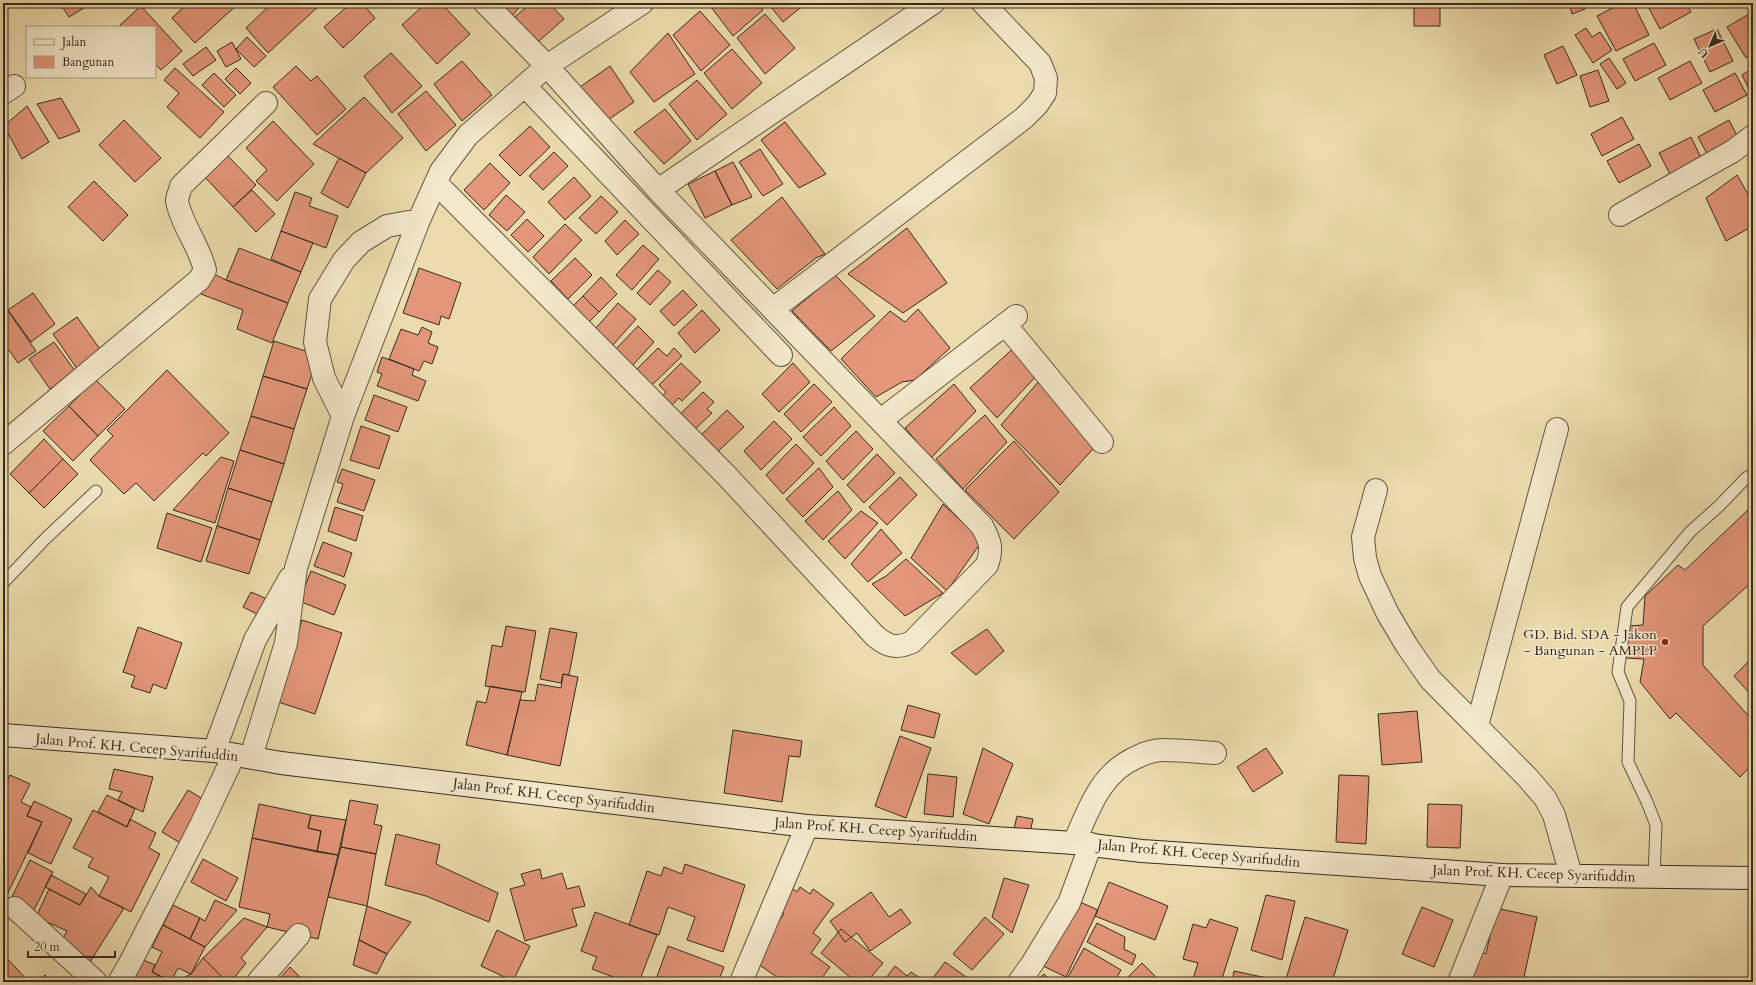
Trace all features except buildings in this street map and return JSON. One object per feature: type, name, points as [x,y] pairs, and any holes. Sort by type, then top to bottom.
[{"type":"street","points":[[436,183],[726,475],[882,642],[901,647],[912,642],[987,565],[990,555],[989,540],[982,526],[658,190],[547,66],[485,3]]},
{"type":"street","points":[[119,982],[201,825],[286,643],[296,568],[343,416],[419,220],[441,171],[468,135],[547,66],[642,3]]},
{"type":"street","points":[[658,190],[933,3]]},
{"type":"street","points":[[773,309],[1024,118],[1037,105],[1045,93],[1046,78],[1040,63],[983,3]]},
{"type":"street","points":[[525,86],[781,355]]},
{"type":"street","points":[[3,444],[199,280],[205,270],[202,259],[177,200],[181,186],[266,103]]},
{"type":"street","points":[[1620,215],[1733,151],[1753,136]]},
{"type":"street","points":[[343,416],[324,378],[315,342],[320,299],[344,260],[361,242],[388,226],[419,220]]},
{"type":"street","points":[[880,420],[1010,320],[1102,442]]},
{"type":"street","points":[[1476,726],[1557,429]]},
{"type":"street","points":[[1376,490],[1363,537],[1365,558],[1370,576],[1388,614],[1407,646],[1430,679],[1527,777],[1545,798],[1554,815],[1571,875]]},
{"type":"street","points":[[233,754],[255,640],[296,568]]},
{"type":"street","name":"Jalan Prof. KH. Cecep Syarifuddin","points":[[3,735],[233,754],[289,764],[807,826],[1083,844],[1142,851],[1502,875],[1753,878]]},
{"type":"street","points":[[1019,982],[1032,964],[1069,903],[1094,796],[1112,773],[1129,760],[1148,752],[1162,750],[1215,753]]},
{"type":"street","points":[[741,982],[807,826]]},
{"type":"street","points":[[1459,982],[1502,875]]},
{"type":"street","points":[[15,908],[96,982]]},
{"type":"street","points":[[258,982],[299,935]]},
{"type":"lane","points":[[1654,877],[1656,825],[1648,802],[1628,762],[1630,700],[1618,672],[1627,607],[1690,532],[1719,506],[1746,478],[1753,474]]},
{"type":"lane","points":[[3,584],[45,539],[96,491]]},
{"type":"place","name":"GD. Bid. SDA - Jakon - Bangunan - AMPLP","points":[[1665,642]]}]
